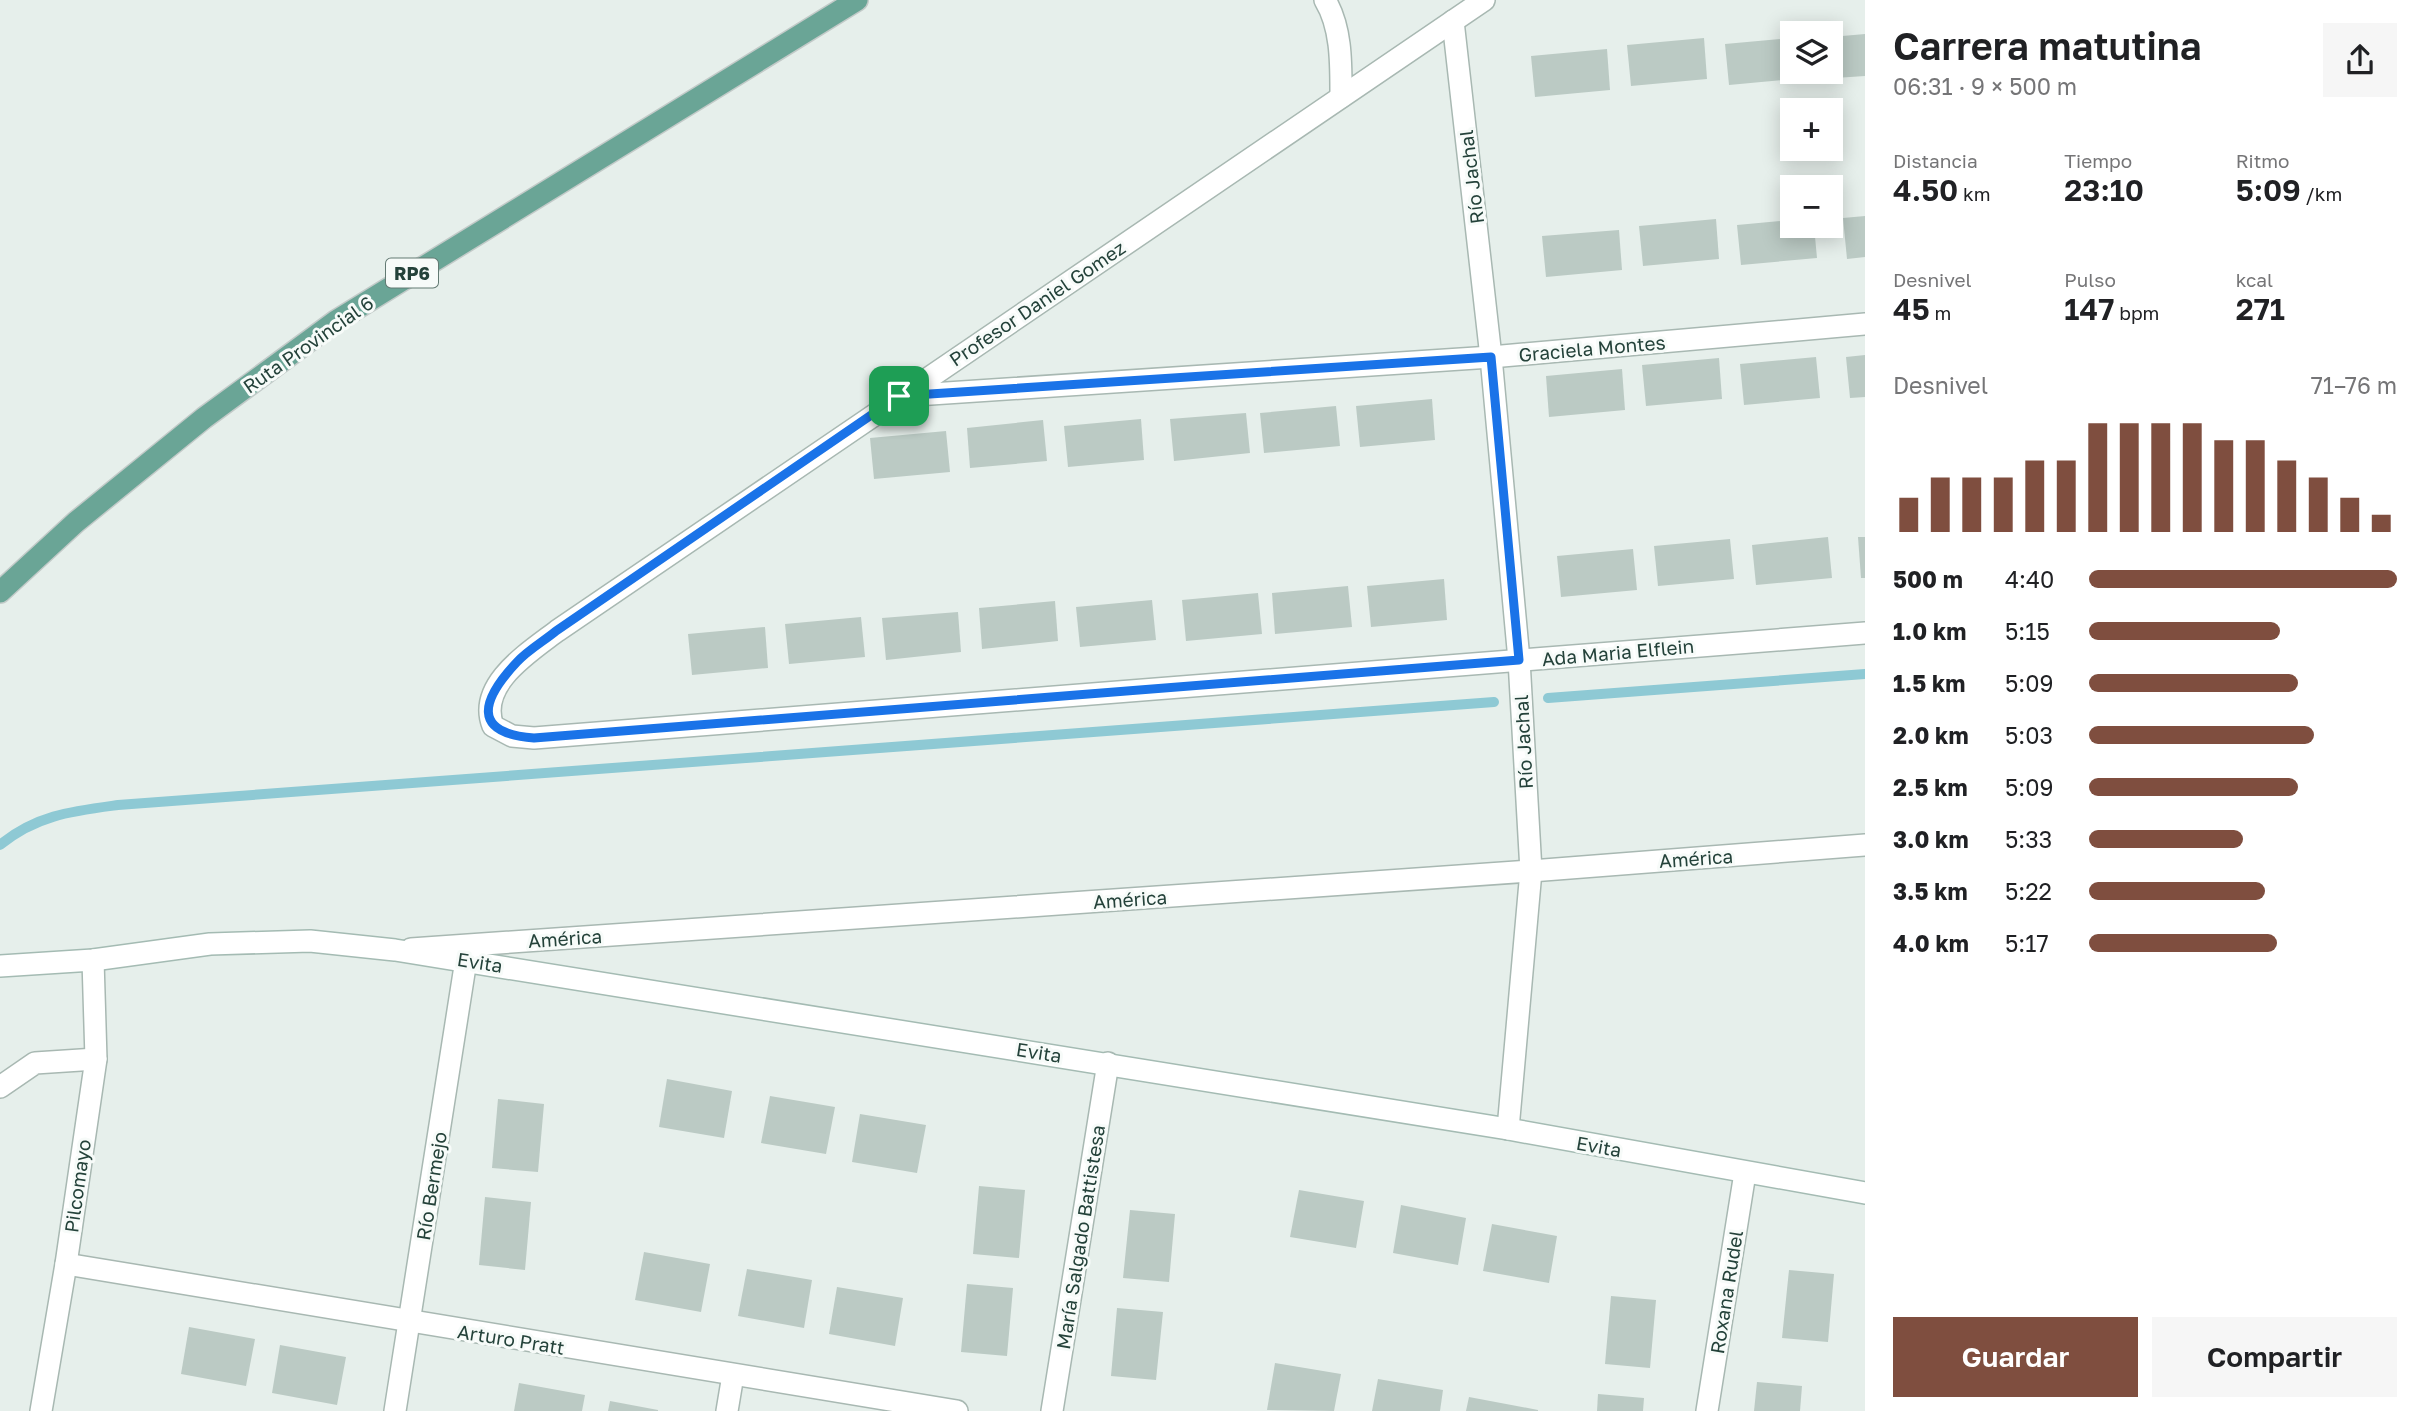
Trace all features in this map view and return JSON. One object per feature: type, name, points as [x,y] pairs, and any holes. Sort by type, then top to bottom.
[{"type":"main road","name":"Ruta Provincial 6","points":[[0,592],[76,522],[193,427],[336,321],[857,0]]},
{"type":"street","points":[[1325,0],[1339,42],[1341,97]]},
{"type":"street","name":"Profesor Daniel Gomez","points":[[534,738],[512,736],[493,726],[489,716],[491,696],[518,661],[556,631],[1484,0]]},
{"type":"street","name":"Río Jachal","points":[[1453,21],[1491,357],[1519,660],[1531,871],[1508,1129]]},
{"type":"street","name":"Graciela Montes","points":[[899,396],[1491,357],[1865,324]]},
{"type":"street","name":"Ada Maria Elflein","points":[[534,738],[1865,633]]},
{"type":"street","name":"América","points":[[395,950],[1531,871],[1865,845]]},
{"type":"street","name":"Evita","points":[[93,960],[210,944],[310,941],[395,950],[1508,1129],[1865,1193]]},
{"type":"street","points":[[0,966],[93,960]]},
{"type":"street","name":"Pilcomayo","points":[[41,1411],[96,1059],[93,960]]},
{"type":"street","name":"Río Bermejo","points":[[395,1411],[466,960]]},
{"type":"street","points":[[0,1087],[35,1063],[96,1059]]},
{"type":"street","name":"María Salgado Battistesa","points":[[1052,1411],[1108,1063]]},
{"type":"street","name":"Roxana Rudel","points":[[1707,1411],[1745,1172]]},
{"type":"street","name":"Arturo Pratt","points":[[66,1264],[957,1411]]},
{"type":"street","points":[[727,1411],[733,1375]]},
{"type":"building","points":[[1865,34],[1865,76],[1843,77],[1843,36]]},
{"type":"building","points":[[1704,38],[1707,79],[1631,86],[1627,45]]},
{"type":"building","points":[[1780,39],[1780,80],[1729,85],[1725,44]]},
{"type":"building","points":[[1607,49],[1610,90],[1535,97],[1531,56]]},
{"type":"building","points":[[1865,216],[1865,257],[1847,259],[1843,218]]},
{"type":"building","points":[[1716,219],[1719,259],[1643,266],[1639,226]]},
{"type":"building","points":[[1780,221],[1780,238],[1815,238],[1817,258],[1741,265],[1737,225]]},
{"type":"building","points":[[1619,230],[1622,270],[1546,277],[1542,236]]},
{"type":"building","points":[[1865,355],[1865,397],[1850,398],[1846,357]]},
{"type":"building","points":[[1816,357],[1820,398],[1744,405],[1740,364]]},
{"type":"building","points":[[1719,358],[1722,399],[1646,406],[1642,365]]},
{"type":"building","points":[[1622,369],[1625,410],[1549,417],[1546,376]]},
{"type":"building","points":[[1432,399],[1435,440],[1360,447],[1356,406]]},
{"type":"building","points":[[1336,406],[1340,446],[1264,453],[1260,413]]},
{"type":"building","points":[[1246,413],[1250,453],[1174,461],[1170,419]]},
{"type":"building","points":[[1141,419],[1144,460],[1068,467],[1064,426]]},
{"type":"building","points":[[1043,420],[1047,461],[970,468],[967,428]]},
{"type":"building","points":[[946,431],[950,472],[874,479],[870,438]]},
{"type":"building","points":[[1828,537],[1832,578],[1756,585],[1752,545]]},
{"type":"building","points":[[1858,537],[1865,537],[1865,578],[1861,578]]},
{"type":"building","points":[[1730,539],[1734,579],[1658,586],[1654,546]]},
{"type":"building","points":[[1633,549],[1637,590],[1561,597],[1557,556]]},
{"type":"building","points":[[1444,579],[1447,620],[1371,627],[1367,586]]},
{"type":"building","points":[[1348,586],[1352,627],[1275,634],[1272,593]]},
{"type":"building","points":[[1258,593],[1262,634],[1186,641],[1182,600]]},
{"type":"building","points":[[1152,600],[1156,640],[1080,647],[1076,607]]},
{"type":"building","points":[[1055,601],[1058,641],[982,649],[979,608]]},
{"type":"building","points":[[958,612],[961,652],[886,660],[882,618]]},
{"type":"building","points":[[861,617],[865,657],[789,664],[785,624]]},
{"type":"building","points":[[765,627],[768,668],[692,675],[688,634]]},
{"type":"building","points":[[667,1079],[732,1091],[724,1138],[659,1127]]},
{"type":"building","points":[[770,1096],[835,1107],[826,1154],[761,1143]]},
{"type":"building","points":[[498,1099],[544,1104],[538,1172],[492,1168]]},
{"type":"building","points":[[860,1114],[926,1125],[917,1173],[852,1162]]},
{"type":"building","points":[[979,1186],[1025,1190],[1019,1258],[973,1254]]},
{"type":"building","points":[[1299,1190],[1364,1201],[1356,1248],[1290,1237]]},
{"type":"building","points":[[485,1197],[531,1202],[525,1270],[479,1265]]},
{"type":"building","points":[[1401,1205],[1466,1218],[1458,1265],[1393,1253]]},
{"type":"building","points":[[1130,1210],[1175,1214],[1169,1282],[1123,1278]]},
{"type":"building","points":[[1492,1224],[1557,1236],[1549,1283],[1483,1271]]},
{"type":"building","points":[[644,1252],[710,1264],[701,1312],[635,1300]]},
{"type":"building","points":[[747,1269],[812,1280],[804,1328],[738,1316]]},
{"type":"building","points":[[1789,1270],[1834,1274],[1828,1342],[1782,1338]]},
{"type":"building","points":[[967,1284],[1013,1288],[1007,1356],[961,1352]]},
{"type":"building","points":[[837,1287],[903,1298],[895,1346],[829,1334]]},
{"type":"building","points":[[1611,1296],[1656,1300],[1650,1368],[1605,1364]]},
{"type":"building","points":[[1117,1308],[1163,1312],[1156,1380],[1111,1376]]},
{"type":"building","points":[[189,1327],[255,1339],[246,1386],[181,1374]]},
{"type":"building","points":[[280,1345],[346,1357],[337,1405],[272,1393]]},
{"type":"building","points":[[1275,1363],[1341,1374],[1334,1411],[1267,1410]]},
{"type":"building","points":[[1378,1379],[1443,1390],[1440,1411],[1372,1411]]},
{"type":"building","points":[[1757,1382],[1802,1386],[1800,1411],[1754,1411]]},
{"type":"building","points":[[519,1383],[585,1395],[582,1411],[514,1411]]},
{"type":"building","points":[[1598,1394],[1644,1398],[1643,1411],[1597,1411]]},
{"type":"building","points":[[1469,1397],[1538,1410],[1538,1411],[1466,1411]]},
{"type":"building","points":[[610,1401],[658,1410],[658,1411],[608,1411]]},
{"type":"waterway","points":[[1548,698],[1865,674]]},
{"type":"waterway","points":[[0,845],[41,821],[70,812],[118,805],[1494,702]]},
{"type":"route","points":[[1491,357],[1519,660],[534,738],[512,736],[493,726],[489,716],[491,696],[518,661],[556,631],[899,396],[1491,357]]}]
